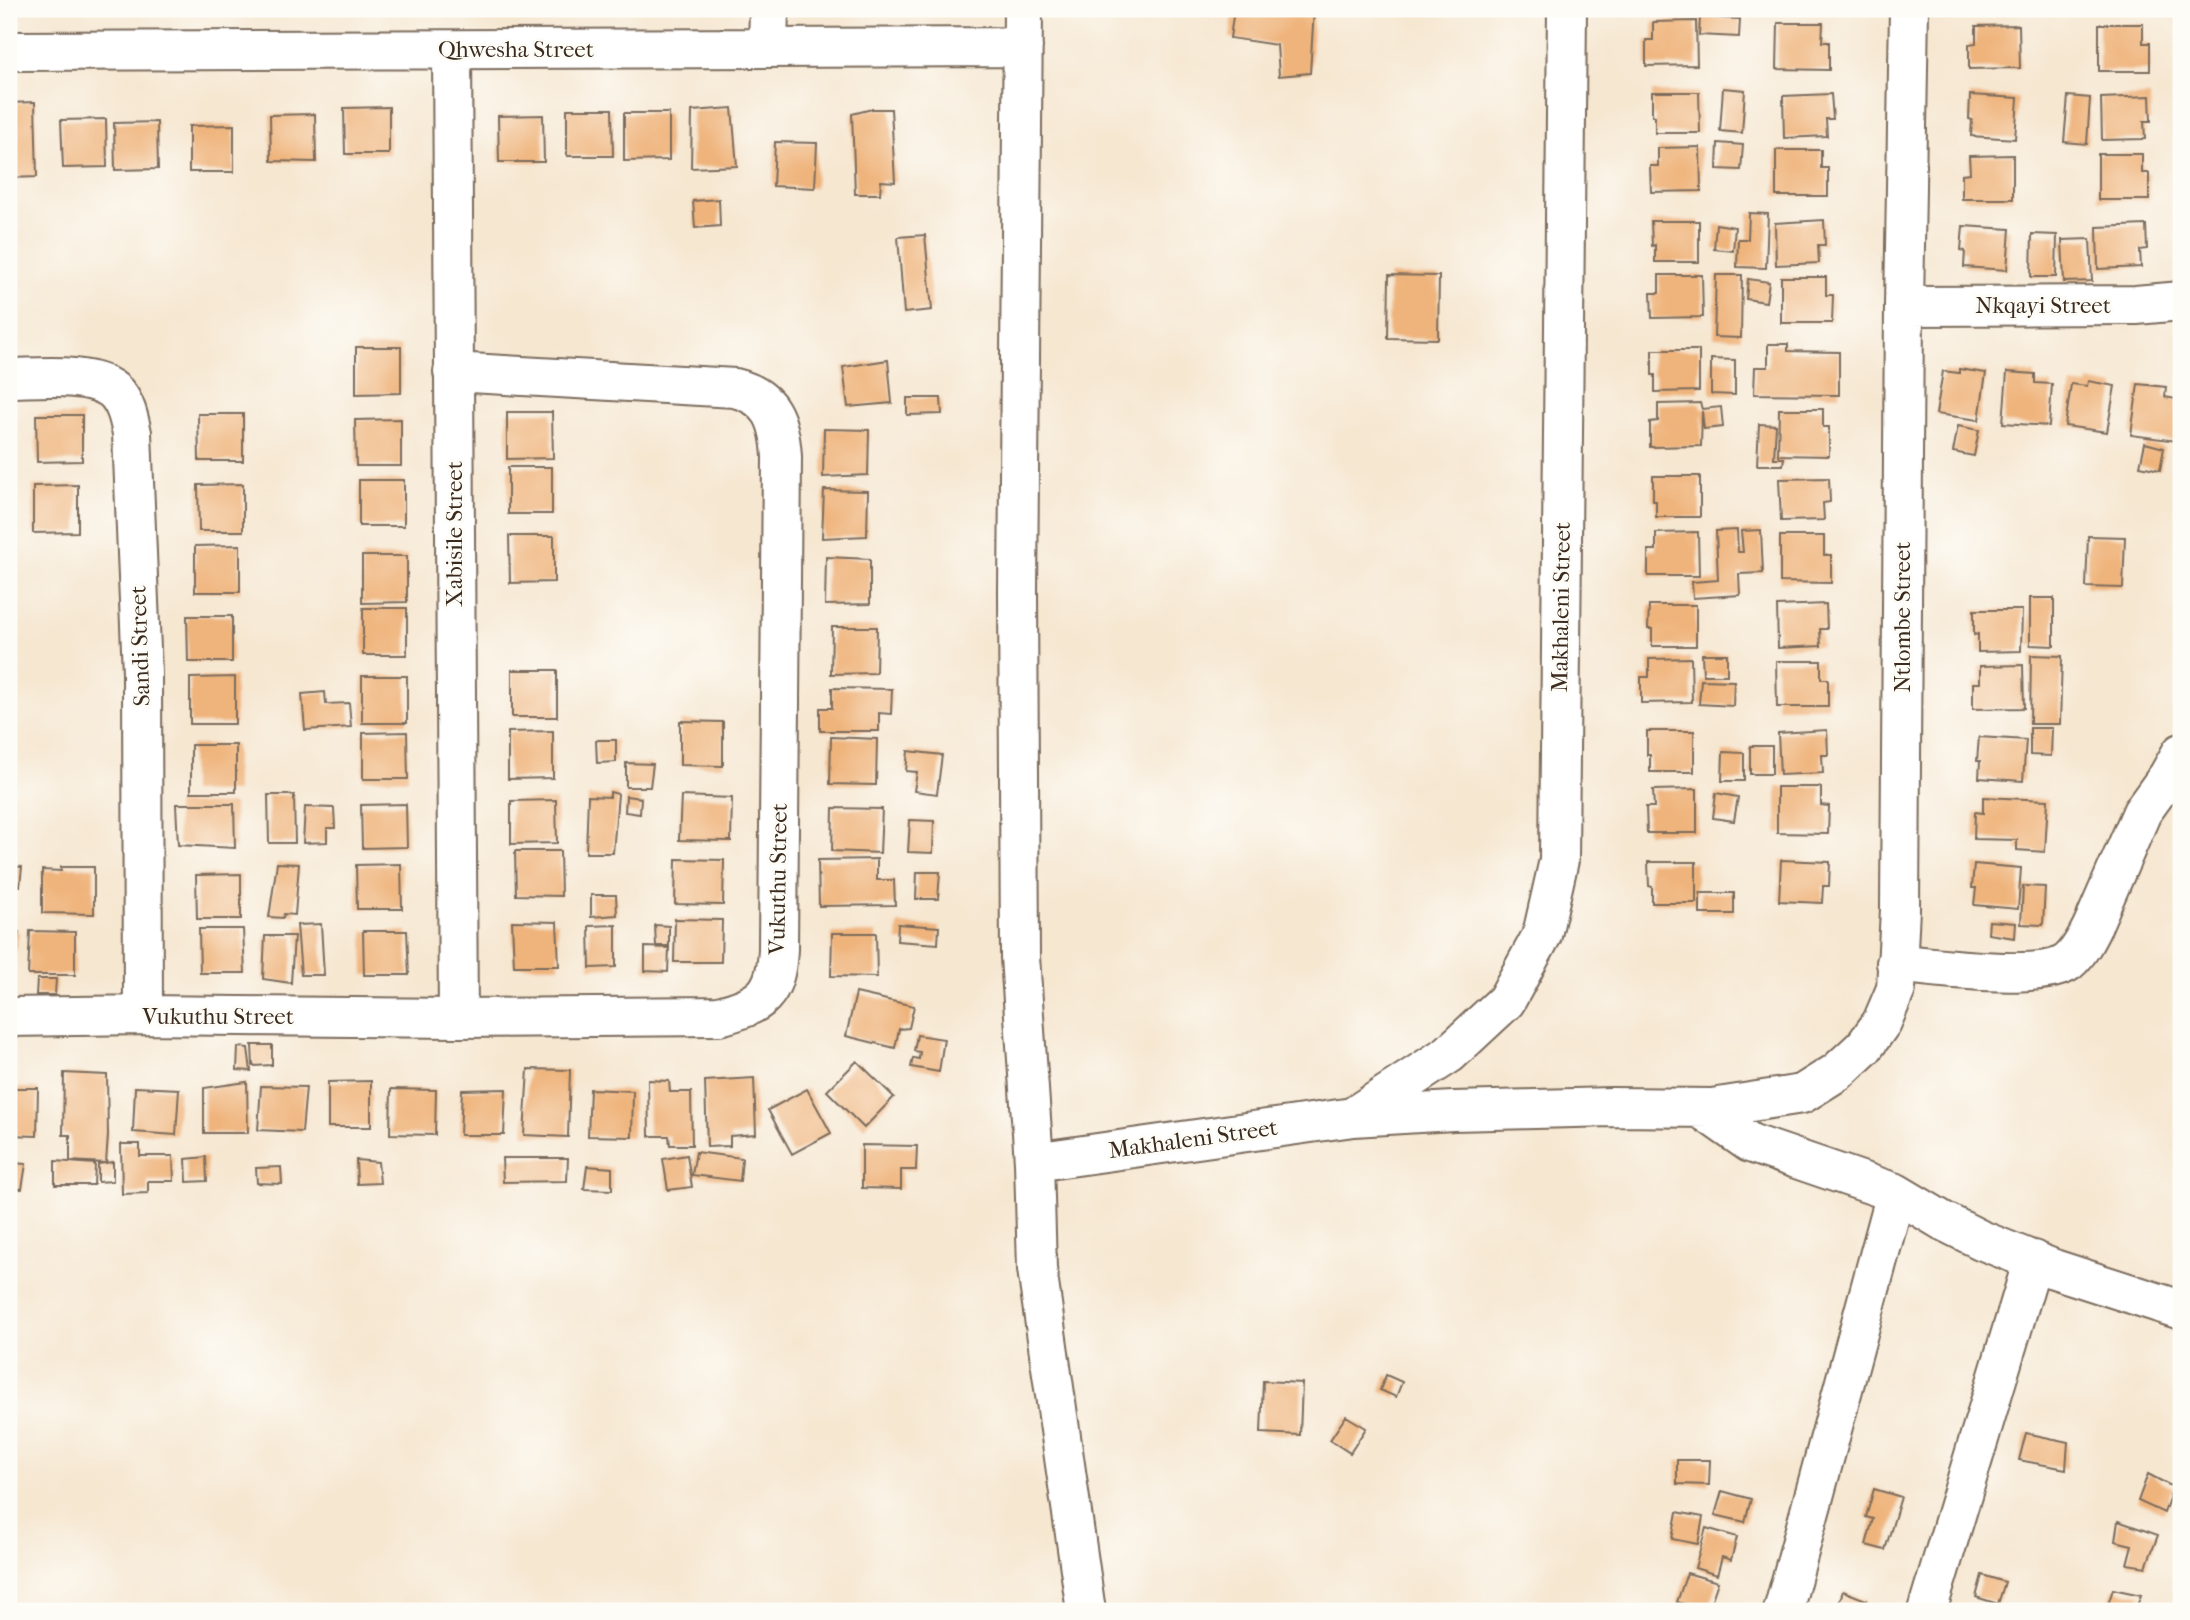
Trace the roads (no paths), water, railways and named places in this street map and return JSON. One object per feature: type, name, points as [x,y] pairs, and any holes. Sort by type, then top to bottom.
[{"type":"street","points":[[768,47],[769,9]]},
{"type":"street","points":[[1023,9],[1018,592],[1020,944],[1034,1163],[1037,1269],[1086,1611]]},
{"type":"street","name":"Makhaleni Street","points":[[1353,1117],[1448,1054],[1506,1001],[1542,935],[1559,860],[1567,9]]},
{"type":"street","name":"Ntlombe Street","points":[[1706,1108],[1802,1094],[1837,1072],[1864,1047],[1882,1022],[1896,989],[1900,909],[1909,9]]},
{"type":"street","name":"Qhwesha Street","points":[[9,51],[1023,47]]},
{"type":"street","name":"Xabisile Street","points":[[452,50],[457,1018]]},
{"type":"street","name":"Nkqayi Street","points":[[1904,306],[2136,305],[2181,301]]},
{"type":"street","name":"Vukuthu Street","points":[[9,1017],[143,1014],[457,1018],[719,1016],[755,1004],[771,985],[777,968],[778,949],[782,457],[781,442],[772,412],[761,398],[743,390],[453,372]]},
{"type":"street","name":"Sandi Street","points":[[9,378],[71,377],[102,383],[115,391],[123,403],[132,433],[142,673],[143,1014]]},
{"type":"street","points":[[1896,963],[2014,972],[2058,967],[2067,962],[2085,942],[2142,812],[2181,753]]},
{"type":"street","name":"Makhaleni Street","points":[[1034,1163],[1353,1117],[1612,1107],[1706,1108]]},
{"type":"street","points":[[1706,1108],[1750,1143],[1896,1193],[1981,1240],[2181,1310]]},
{"type":"street","points":[[1783,1611],[1896,1193]]},
{"type":"street","points":[[1927,1611],[2033,1260]]}]
